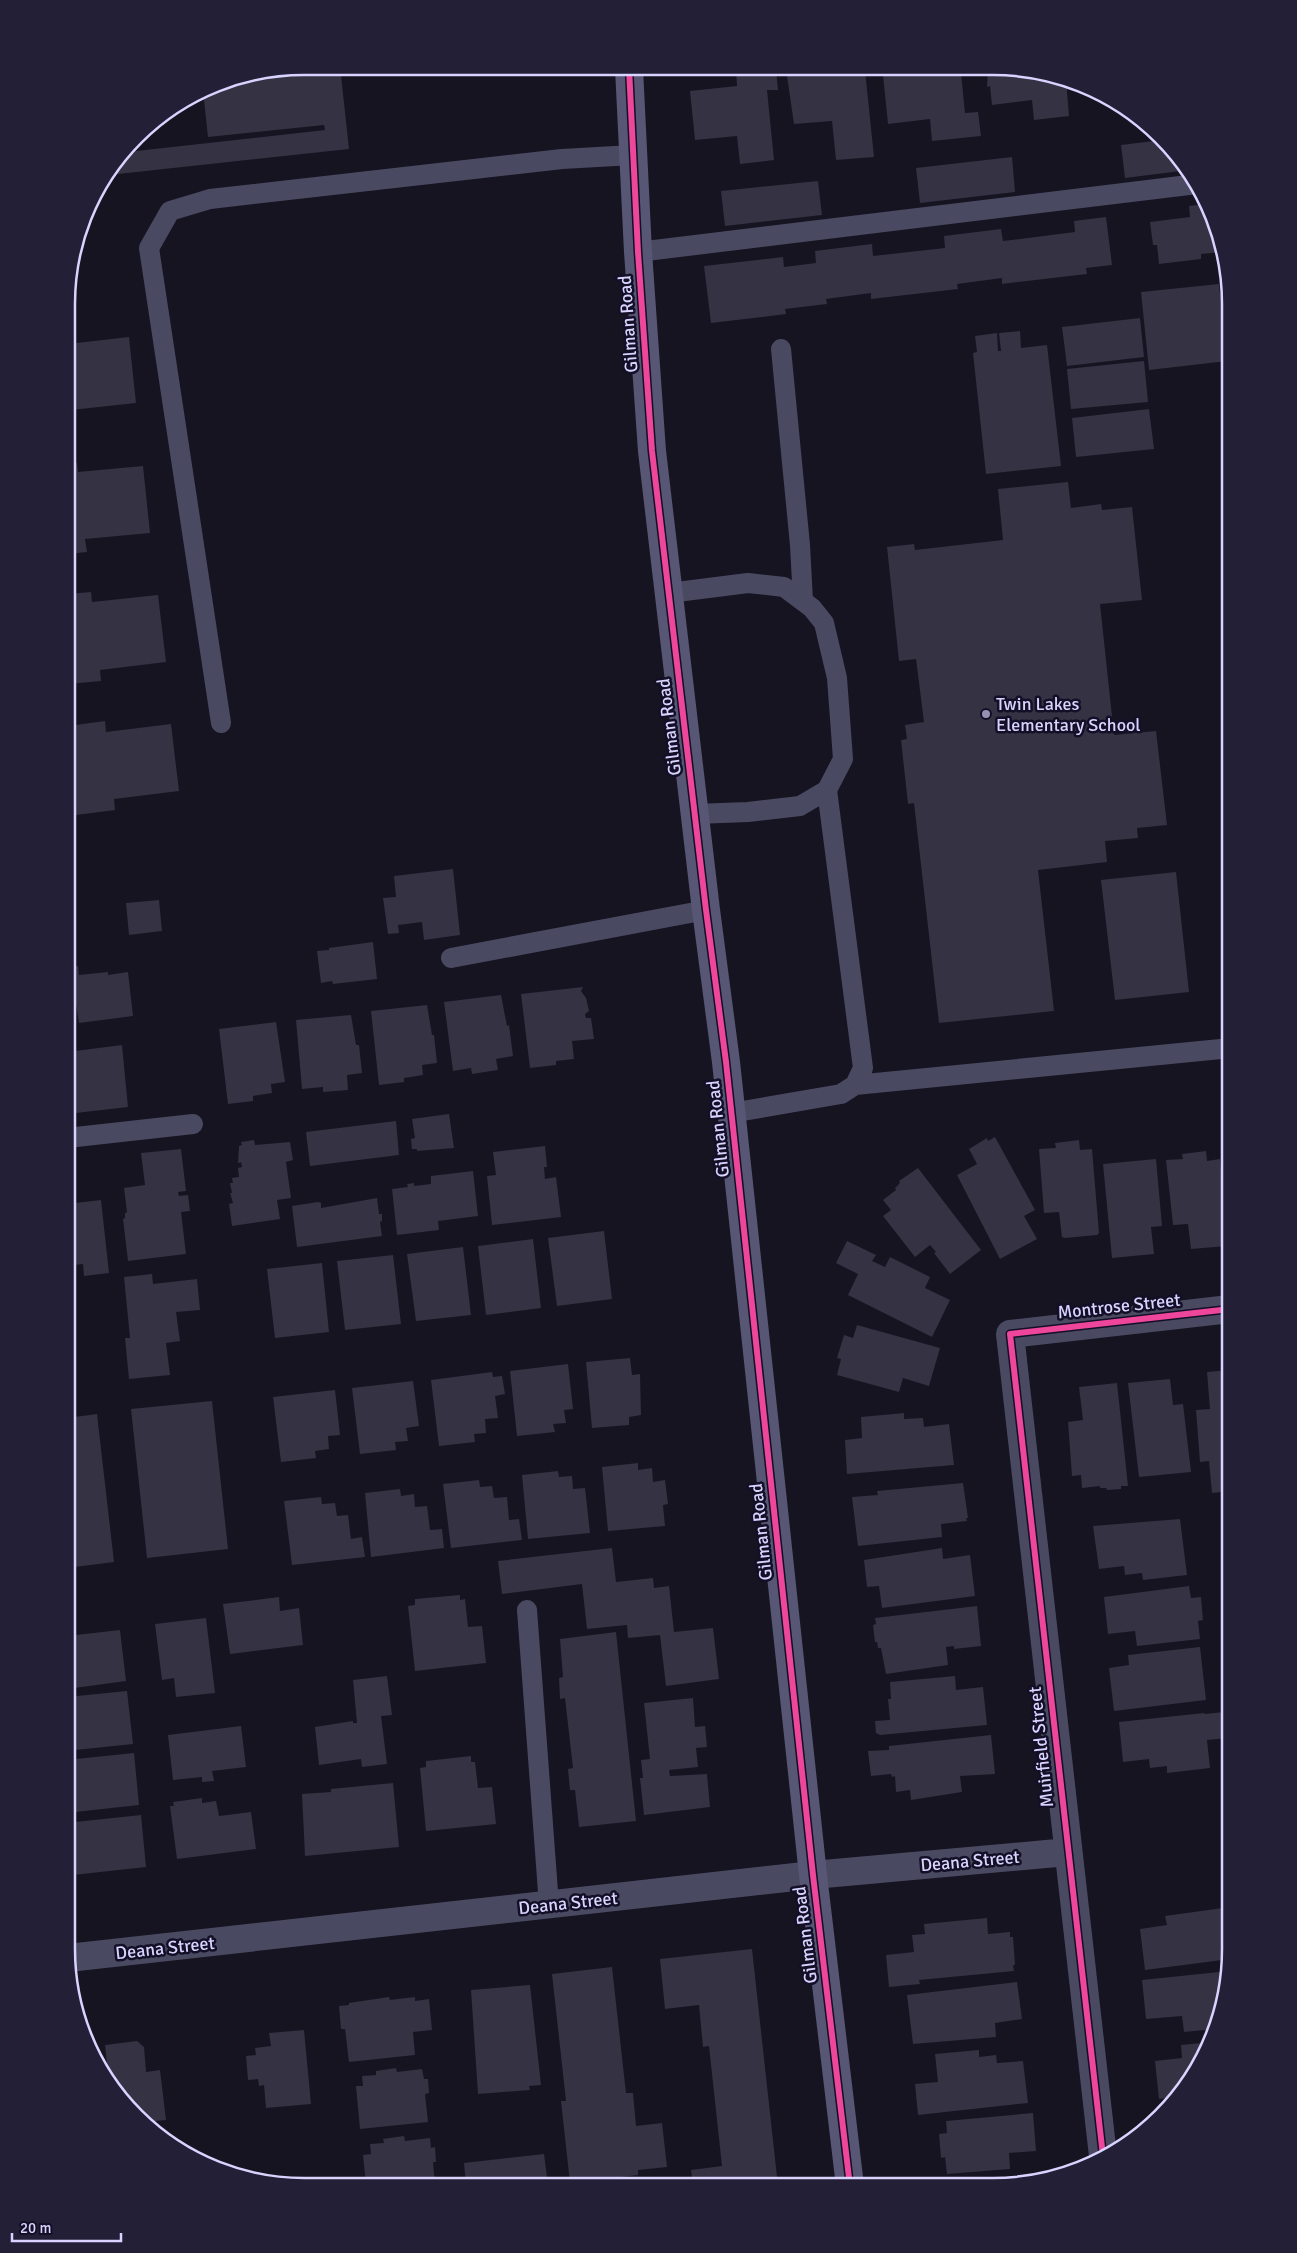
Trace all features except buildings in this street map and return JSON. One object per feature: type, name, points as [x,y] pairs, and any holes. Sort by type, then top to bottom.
[{"type":"street","name":"Gilman Road","points":[[629,75],[638,252],[652,452],[731,1113],[813,1875],[849,2178]]},
{"type":"street","name":"Montrose Street","points":[[1010,1334],[1222,1310]]},
{"type":"street","name":"Muirfield Street","points":[[1010,1334],[1102,2150]]},
{"type":"street","name":"Deana Street","points":[[75,1957],[813,1875],[1068,1852]]},
{"type":"lane","points":[[221,723],[149,248],[170,211],[210,199],[562,158],[633,155]]},
{"type":"lane","points":[[638,252],[1188,185]]},
{"type":"lane","points":[[781,349],[800,545],[803,601]]},
{"type":"lane","points":[[669,592],[748,583],[784,586],[812,608],[824,623],[837,678],[843,759],[827,790],[800,806],[748,812],[695,814]]},
{"type":"lane","points":[[827,790],[862,1068],[855,1085]]},
{"type":"lane","points":[[450,958],[706,910]]},
{"type":"lane","points":[[731,1113],[841,1094],[855,1085],[1222,1049]]},
{"type":"lane","points":[[75,1137],[193,1124]]},
{"type":"lane","points":[[527,1610],[549,1905]]},
{"type":"cycle path","points":[[629,75],[638,252],[652,451],[706,910],[726,1062],[813,1875],[849,2178]]},
{"type":"cycle path","points":[[1102,2150],[1010,1334],[1222,1310]]},
{"type":"place","name":"Twin Lakes Elementary School","points":[[986,714]]}]
